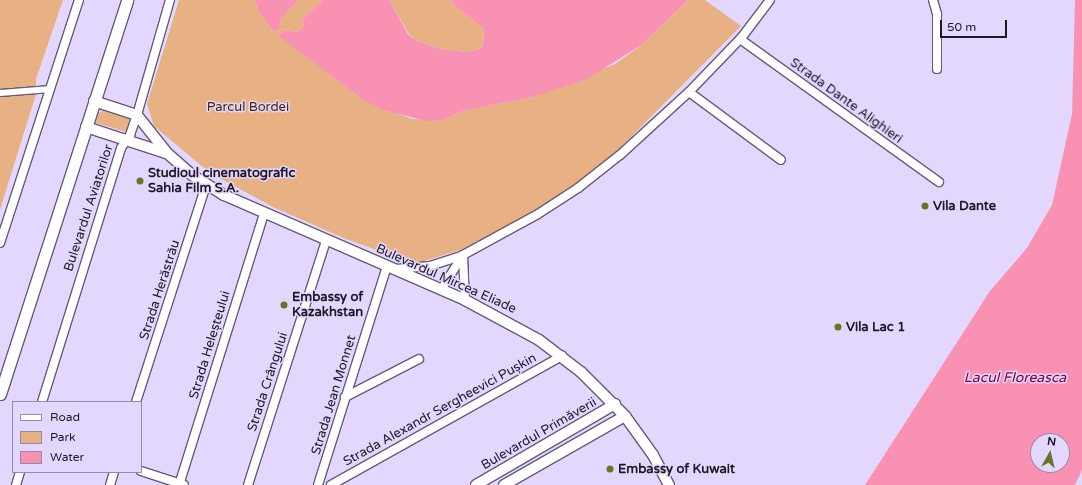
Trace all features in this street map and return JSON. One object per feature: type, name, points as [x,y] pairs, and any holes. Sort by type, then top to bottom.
[{"type":"main road","points":[[0,394],[126,0]]},
{"type":"street","points":[[0,243],[79,0]]},
{"type":"street","name":"Bulevardul Aviatorilor","points":[[42,401],[121,148],[128,139],[137,115],[170,0]]},
{"type":"street","points":[[391,268],[430,266],[463,255],[538,214],[578,188],[620,155],[689,92],[740,39],[770,0]]},
{"type":"street","points":[[933,0],[937,20],[937,69]]},
{"type":"street","name":"Strada Dante Alighieri","points":[[740,39],[939,182]]},
{"type":"street","points":[[0,93],[51,88]]},
{"type":"street","points":[[689,92],[781,160]]},
{"type":"street","points":[[94,102],[137,115]]},
{"type":"street","name":"Bulevardul Mircea Eliade","points":[[137,115],[167,153],[206,185],[264,213],[465,300],[518,326],[562,356],[615,404],[626,416],[653,455],[669,485]]},
{"type":"street","name":"Bulevardul Mircea Eliade","points":[[86,127],[128,139],[167,153]]},
{"type":"street","name":"Strada Herăstrău","points":[[136,401],[206,185]]},
{"type":"street","name":"Strada Heleșteului","points":[[181,484],[264,213]]},
{"type":"street","name":"Strada Crângului","points":[[248,485],[326,240]]},
{"type":"street","points":[[441,290],[463,255]]},
{"type":"street","points":[[463,255],[465,300]]},
{"type":"street","name":"Strada Jean Monnet","points":[[318,485],[345,397],[391,268]]},
{"type":"street","name":"Strada Alexandr Sergheevici Pușkin","points":[[331,485],[562,356]]},
{"type":"street","points":[[345,397],[419,359]]},
{"type":"street","name":"Bulevardul Primăverii","points":[[476,485],[615,404]]},
{"type":"street","name":"Bulevardul Primăverii","points":[[504,485],[626,416]]},
{"type":"street","points":[[142,471],[181,484]]},
{"type":"street","points":[[16,485],[20,473]]},
{"type":"street","points":[[110,485],[114,473]]},
{"type":"green space","points":[[0,0],[63,0],[36,79],[36,94],[0,210]]},
{"type":"green space","name":"Parcul Bordei","points":[[179,0],[254,0],[259,12],[274,32],[280,20],[298,0],[323,0],[302,20],[304,26],[298,32],[284,30],[279,36],[365,101],[412,119],[442,120],[463,111],[533,97],[615,64],[643,44],[688,0],[705,0],[741,26],[607,161],[568,192],[479,244],[415,264],[346,239],[275,208],[210,173],[154,126],[147,104]]},
{"type":"green space","points":[[389,0],[452,0],[453,4],[484,29],[483,44],[479,49],[467,52],[441,49],[415,40],[409,34]]},
{"type":"green space","points":[[103,110],[130,119],[127,132],[96,123],[96,115]]},
{"type":"water","points":[[254,0],[298,0],[280,20],[280,27],[274,32],[259,12]]},
{"type":"water","points":[[323,0],[389,0],[408,34],[415,40],[441,49],[467,52],[479,49],[483,45],[484,29],[453,4],[452,0],[688,0],[643,44],[587,79],[533,97],[463,111],[442,120],[426,121],[384,110],[365,101],[278,36],[284,30],[298,32],[304,26],[302,20]]},
{"type":"water","name":"Lacul Floreasca","points":[[1075,0],[1082,0],[1082,470],[1075,485],[865,485],[990,291],[1027,248],[1052,205],[1072,114]]},
{"type":"place","name":"Studioul cinematografic Sahia Film S.A.","points":[[140,181]]},
{"type":"place","name":"Vila Dante","points":[[925,206]]},
{"type":"place","name":"Embassy of Kazakhstan","points":[[284,305]]},
{"type":"place","name":"Vila Lac 1","points":[[838,327]]},
{"type":"place","name":"Embassy of Kuwait","points":[[610,469]]}]
